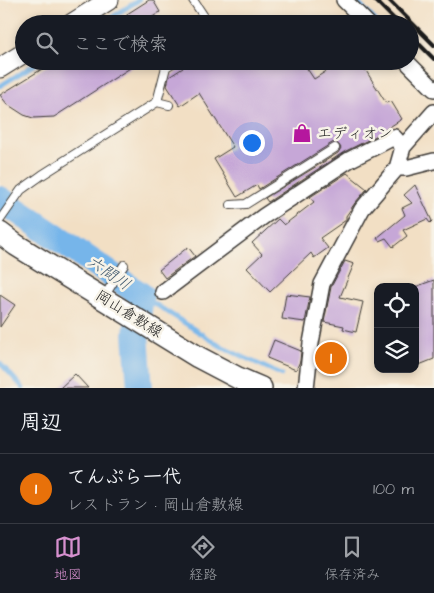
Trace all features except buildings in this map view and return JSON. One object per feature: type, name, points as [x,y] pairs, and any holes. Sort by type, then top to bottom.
[{"type":"main road","name":"岡山倉敷線","points":[[0,224],[106,294],[126,313],[198,357],[261,388]]},
{"type":"street","points":[[85,15],[109,0]]},
{"type":"street","points":[[344,0],[359,15]]},
{"type":"street","points":[[0,68],[15,59]]},
{"type":"street","points":[[415,70],[434,89]]},
{"type":"street","points":[[306,388],[311,343],[322,284],[362,209],[397,168],[403,147],[434,112]]},
{"type":"street","points":[[163,292],[264,216],[349,160],[394,137],[403,147]]},
{"type":"street","points":[[397,168],[406,168],[434,161]]},
{"type":"lane","points":[[193,0],[203,15]]},
{"type":"lane","points":[[0,224],[21,190],[157,102],[165,70]]},
{"type":"lane","points":[[157,102],[169,105]]},
{"type":"lane","points":[[231,205],[246,204],[334,148]]},
{"type":"lane","points":[[106,294],[124,265]]},
{"type":"waterway","points":[[115,15],[139,0]]},
{"type":"waterway","points":[[355,0],[370,15]]},
{"type":"waterway","points":[[0,86],[26,70]]},
{"type":"waterway","name":"六間川","points":[[0,199],[141,295],[136,334],[140,388]]},
{"type":"waterway","points":[[141,295],[222,347],[282,375]]},
{"type":"waterway","points":[[0,363],[23,388]]},
{"type":"railway","points":[[375,0],[390,15]]},
{"type":"railway","points":[[389,0],[404,15]]},
{"type":"railway","points":[[419,30],[434,45]]},
{"type":"railway","points":[[419,44],[434,59]]},
{"type":"place","name":"エディオン","points":[[302,133]]},
{"type":"place","name":"てんぷら一代","points":[[331,358]]}]
